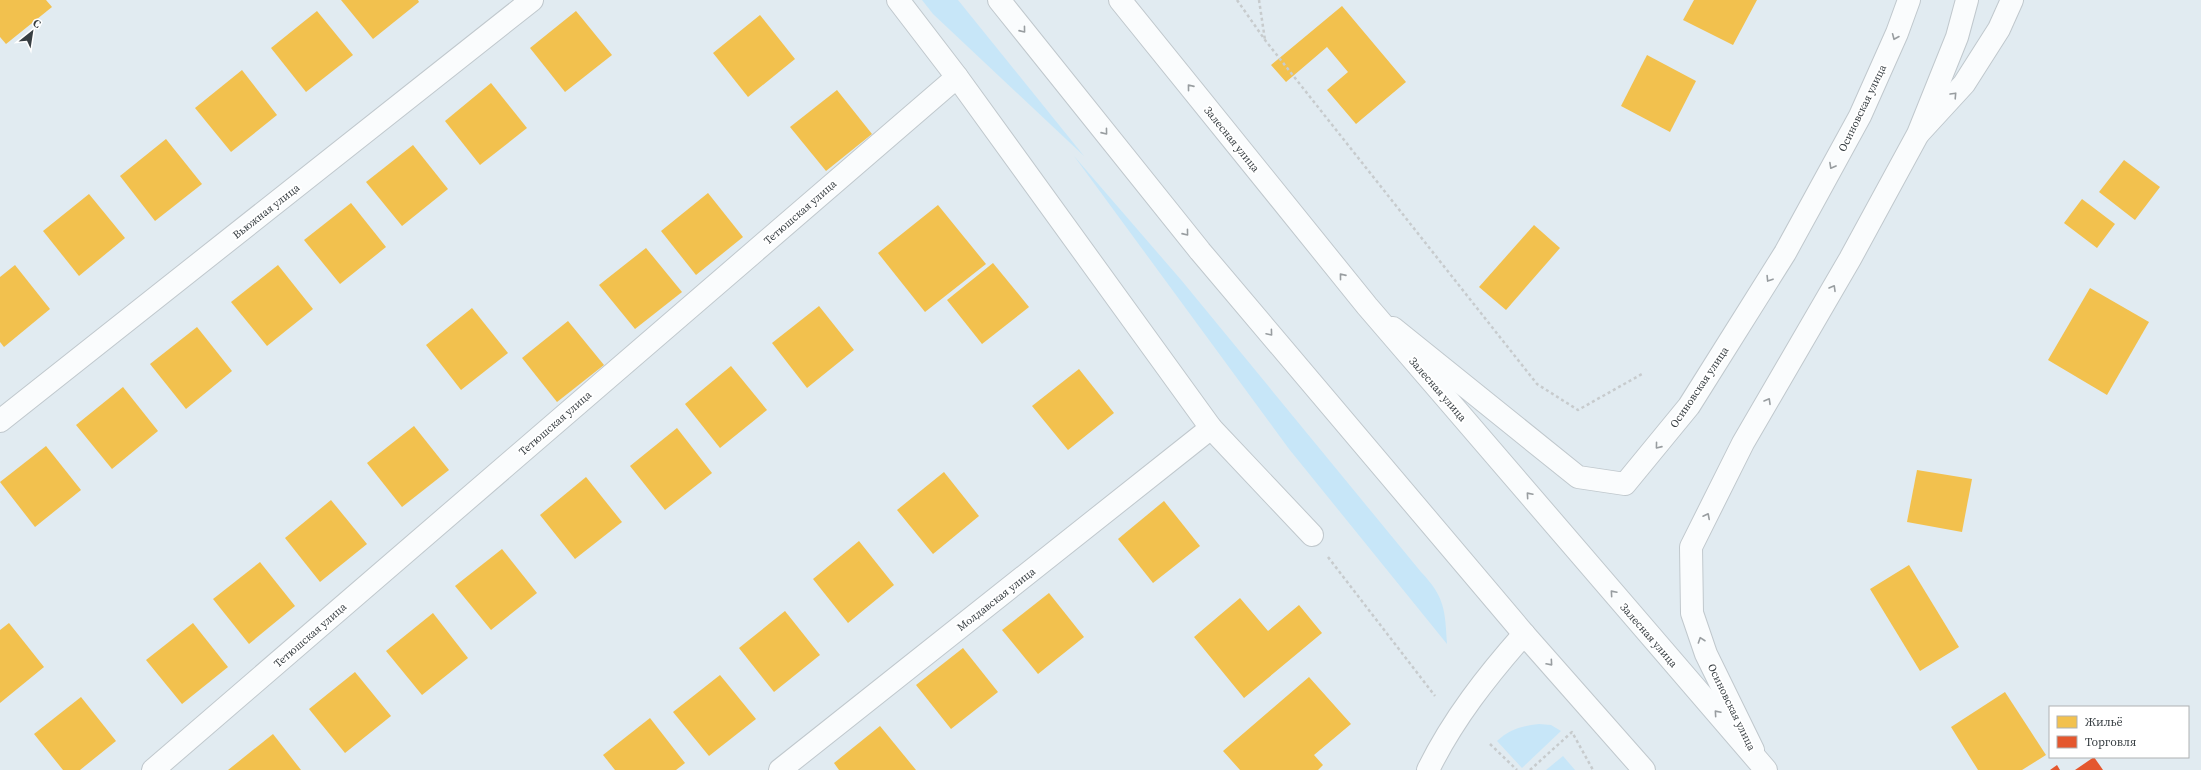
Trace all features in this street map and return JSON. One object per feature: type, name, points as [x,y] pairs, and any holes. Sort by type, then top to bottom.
[{"type":"street","name":"Вьюжная улица","points":[[0,421],[532,0]]},
{"type":"street","points":[[898,0],[957,77],[1211,428],[1312,535]]},
{"type":"street","points":[[999,0],[1200,251],[1524,634],[1644,770]]},
{"type":"street","name":"Залесная улица","points":[[1120,0],[1367,306],[1763,767]]},
{"type":"street","name":"Осиновская улица","points":[[1367,306],[1578,477],[1625,484],[1689,406],[1785,253],[1860,116],[1897,33],[1909,0]]},
{"type":"street","name":"Осиновская улица","points":[[1763,767],[1706,654],[1692,613],[1691,547],[1743,443],[1850,259],[1918,134],[1957,37],[1967,0]]},
{"type":"street","points":[[1918,134],[1964,84],[1999,29],[2012,0]]},
{"type":"street","name":"Тетюшская улица","points":[[153,770],[957,77]]},
{"type":"street","name":"Молдавская улица","points":[[780,770],[1211,428]]},
{"type":"street","points":[[1428,770],[1458,717],[1488,675],[1524,634]]},
{"type":"path","points":[[1237,0],[1265,40],[1537,384],[1578,410],[1642,374]]},
{"type":"path","points":[[1259,0],[1265,40]]},
{"type":"path","points":[[1312,535],[1435,696]]},
{"type":"path","points":[[1530,770],[1572,732],[1593,770]]},
{"type":"path","points":[[1490,744],[1517,770]]},
{"type":"shaded area","points":[[922,0],[958,0],[1084,156],[933,14]]},
{"type":"shaded area","points":[[1074,156],[1182,281],[1429,581],[1435,589],[1442,605],[1447,644],[1289,449]]},
{"type":"shaded area","points":[[1539,724],[1551,725],[1561,731],[1522,768],[1497,741],[1516,729]]},
{"type":"shaded area","points":[[1563,756],[1575,770],[1546,770]]},
{"type":"building: Жильё","points":[[0,0],[46,0],[52,7],[6,44],[0,37]]},
{"type":"building: Жильё","points":[[341,0],[418,0],[419,2],[373,39]]},
{"type":"building: Жильё","points":[[1694,0],[1757,0],[1733,45],[1683,20]]},
{"type":"building: Жильё","points":[[1342,6],[1406,82],[1356,124],[1327,90],[1348,72],[1327,47],[1286,82],[1271,65]]},
{"type":"building: Жильё","points":[[317,11],[353,55],[306,92],[271,48]]},
{"type":"building: Жильё","points":[[576,11],[612,55],[565,92],[530,48]]},
{"type":"building: Жильё","points":[[760,15],[795,59],[748,97],[713,53]]},
{"type":"building: Жильё","points":[[1647,55],[1696,81],[1670,132],[1621,106]]},
{"type":"building: Жильё","points":[[242,70],[277,115],[231,152],[195,108]]},
{"type":"building: Жильё","points":[[491,83],[527,128],[480,165],[445,121]]},
{"type":"building: Жильё","points":[[837,90],[872,134],[826,171],[790,127]]},
{"type":"building: Жильё","points":[[166,139],[202,184],[155,221],[120,176]]},
{"type":"building: Жильё","points":[[413,145],[448,189],[402,226],[366,182]]},
{"type":"building: Жильё","points":[[2124,160],[2160,187],[2135,220],[2099,192]]},
{"type":"building: Жильё","points":[[708,193],[743,237],[696,275],[661,231]]},
{"type":"building: Жильё","points":[[89,194],[125,238],[79,276],[43,231]]},
{"type":"building: Жильё","points":[[2082,199],[2115,224],[2097,248],[2064,223]]},
{"type":"building: Жильё","points":[[351,203],[386,247],[340,284],[304,240]]},
{"type":"building: Жильё","points":[[938,205],[986,264],[925,312],[878,253]]},
{"type":"building: Жильё","points":[[1534,225],[1560,248],[1506,310],[1479,287]]},
{"type":"building: Жильё","points":[[646,248],[682,292],[635,329],[599,285]]},
{"type":"building: Жильё","points":[[993,263],[1029,307],[982,344],[947,300]]},
{"type":"building: Жильё","points":[[15,265],[50,309],[4,347],[0,342],[0,277]]},
{"type":"building: Жильё","points":[[278,265],[313,309],[267,346],[231,302]]},
{"type":"building: Жильё","points":[[2090,288],[2149,322],[2107,395],[2048,360]]},
{"type":"building: Жильё","points":[[819,306],[854,350],[807,388],[772,343]]},
{"type":"building: Жильё","points":[[472,308],[508,353],[461,390],[426,345]]},
{"type":"building: Жильё","points":[[568,321],[604,365],[557,402],[522,358]]},
{"type":"building: Жильё","points":[[197,327],[232,371],[186,409],[150,364]]},
{"type":"building: Жильё","points":[[731,366],[767,410],[720,448],[685,404]]},
{"type":"building: Жильё","points":[[1079,369],[1114,413],[1068,450],[1032,406]]},
{"type":"building: Жильё","points":[[123,387],[158,431],[112,469],[76,425]]},
{"type":"building: Жильё","points":[[414,426],[449,470],[402,507],[367,463]]},
{"type":"building: Жильё","points":[[677,428],[712,473],[665,510],[630,466]]},
{"type":"building: Жильё","points":[[46,446],[81,490],[35,527],[0,482]]},
{"type":"building: Жильё","points":[[1917,470],[1972,479],[1962,532],[1907,522]]},
{"type":"building: Жильё","points":[[944,472],[979,516],[933,554],[897,510]]},
{"type":"building: Жильё","points":[[586,477],[622,522],[575,559],[540,515]]},
{"type":"building: Жильё","points":[[331,500],[367,544],[320,582],[285,538]]},
{"type":"building: Жильё","points":[[1164,501],[1200,546],[1153,583],[1118,539]]},
{"type":"building: Жильё","points":[[859,541],[894,585],[848,623],[813,579]]},
{"type":"building: Жильё","points":[[502,549],[537,593],[491,630],[455,586]]},
{"type":"building: Жильё","points":[[260,562],[295,606],[249,644],[213,599]]},
{"type":"building: Жильё","points":[[1909,565],[1959,647],[1920,671],[1870,589]]},
{"type":"building: Жильё","points":[[1049,593],[1084,637],[1038,674],[1002,630]]},
{"type":"building: Жильё","points":[[1240,598],[1268,631],[1299,605],[1322,633],[1244,698],[1194,637]]},
{"type":"building: Жильё","points":[[785,611],[820,655],[774,692],[739,648]]},
{"type":"building: Жильё","points":[[433,613],[468,658],[422,695],[386,651]]},
{"type":"building: Жильё","points":[[9,623],[44,667],[0,703],[0,630]]},
{"type":"building: Жильё","points":[[193,623],[228,667],[182,704],[146,660]]},
{"type":"building: Жильё","points":[[963,648],[998,692],[951,729],[916,685]]},
{"type":"building: Жильё","points":[[355,672],[391,716],[345,753],[309,709]]},
{"type":"building: Жильё","points":[[720,675],[756,719],[709,756],[673,712]]},
{"type":"building: Жильё","points":[[1309,677],[1351,724],[1314,755],[1323,765],[1318,770],[1240,770],[1223,751]]},
{"type":"building: Жильё","points":[[2005,692],[2046,755],[2022,770],[1978,770],[1951,727]]},
{"type":"building: Жильё","points":[[81,697],[116,741],[80,770],[63,770],[34,734]]},
{"type":"building: Жильё","points":[[650,718],[685,763],[676,770],[615,770],[603,755]]},
{"type":"building: Жильё","points":[[880,726],[916,770],[839,770],[834,763]]},
{"type":"building: Жильё","points":[[273,734],[301,770],[228,770]]},
{"type":"building: Торговля","points":[[2095,758],[2103,770],[2075,770]]},
{"type":"building: Торговля","points":[[2057,765],[2060,770],[2050,770]]}]
